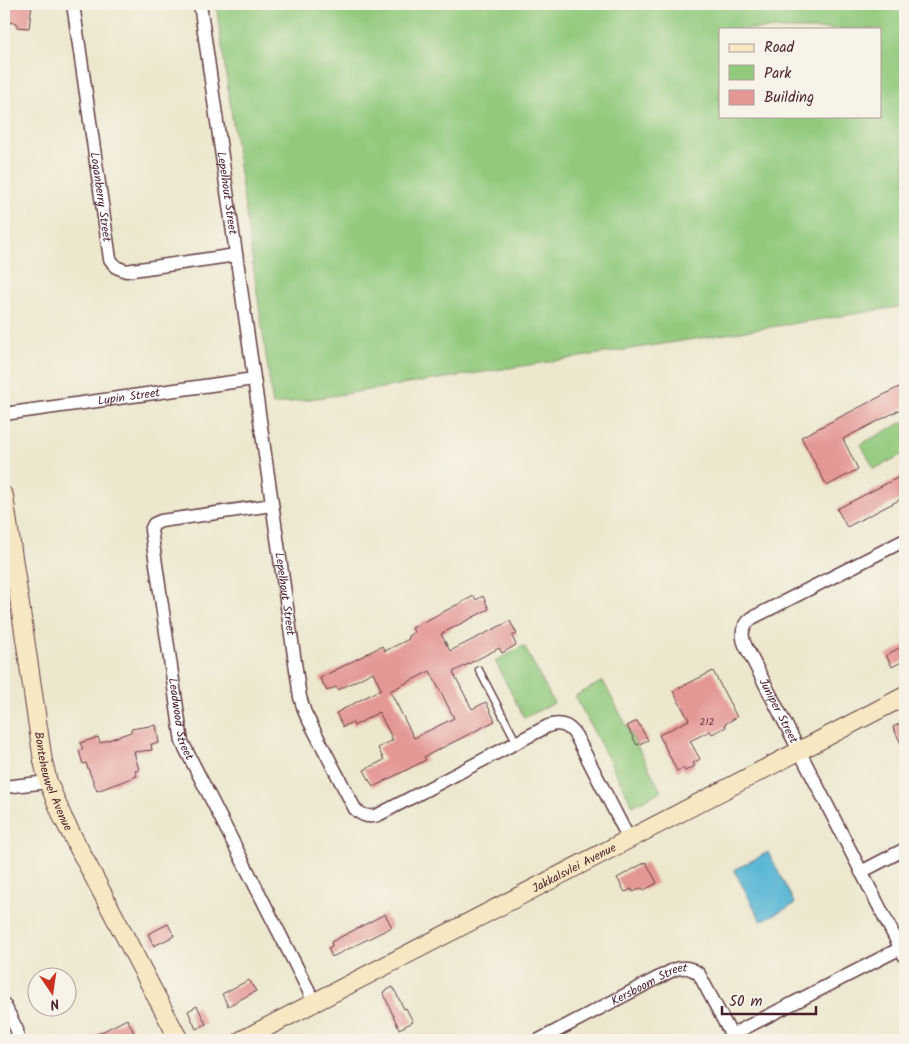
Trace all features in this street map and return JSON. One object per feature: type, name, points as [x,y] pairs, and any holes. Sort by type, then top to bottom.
[{"type":"street","name":"Loganberry Street","points":[[73,4],[79,56],[110,260],[116,267],[126,270],[236,255]]},
{"type":"street","name":"Lepelhout Street","points":[[200,4],[302,703],[351,800],[359,812],[368,816],[378,815],[553,724],[564,725],[576,736],[629,840]]},
{"type":"street","name":"Lupin Street","points":[[4,414],[254,379]]},
{"type":"street","name":"Bonteheuwel Avenue","points":[[4,496],[38,733],[48,782],[64,818],[179,1040]]},
{"type":"street","name":"Leadwood Street","points":[[272,505],[161,521],[154,524],[151,530],[182,742],[315,1003]]},
{"type":"street","name":"Juniper Street","points":[[903,952],[744,643],[742,634],[744,626],[752,618],[905,540]]},
{"type":"street","name":"Jakkalsvlei Avenue","points":[[242,1040],[905,696]]},
{"type":"street","points":[[4,787],[48,782]]},
{"type":"street","points":[[861,872],[905,849]]},
{"type":"street","points":[[732,1038],[903,952]]},
{"type":"street","name":"Kersboom Street","points":[[539,1040],[673,970],[683,967],[694,970],[699,974],[732,1038]]},
{"type":"street","points":[[4,1004],[17,1030],[18,1040]]},
{"type":"lane","points":[[479,670],[517,742]]},
{"type":"green space","points":[[216,4],[905,4],[905,306],[273,405]]},
{"type":"green space","points":[[905,421],[905,453],[874,469],[861,444]]},
{"type":"green space","points":[[524,646],[554,703],[524,718],[495,661]]},
{"type":"green space","points":[[603,681],[661,791],[633,806],[575,696]]},
{"type":"water","points":[[768,852],[795,904],[761,921],[734,870]]},
{"type":"building","points":[[4,4],[32,4],[29,28],[17,27],[17,23],[4,22]]},
{"type":"building","points":[[905,384],[905,407],[843,439],[858,469],[827,486],[801,437]]},
{"type":"building","points":[[905,474],[905,497],[847,527],[837,509]]},
{"type":"building","points":[[474,596],[476,600],[483,596],[489,609],[441,634],[450,651],[510,621],[517,634],[512,636],[516,645],[502,653],[499,648],[453,672],[472,709],[486,702],[495,721],[424,757],[426,760],[373,787],[364,770],[384,760],[378,748],[393,740],[379,712],[354,726],[352,722],[343,727],[336,713],[381,689],[373,672],[338,690],[336,687],[327,691],[320,678],[382,646],[385,651],[409,639],[408,636],[414,632],[412,628]],"holes":[[[430,671],[454,718],[414,738],[390,691]]]},
{"type":"building","points":[[905,645],[905,660],[892,667],[886,655]]},
{"type":"building","points":[[713,671],[737,717],[725,724],[726,727],[712,734],[710,731],[690,741],[700,759],[693,763],[695,766],[685,771],[683,768],[677,771],[659,735],[689,720],[673,691]]},
{"type":"building","points":[[637,721],[648,740],[637,745],[627,726]]},
{"type":"building","points":[[905,721],[905,752],[893,727]]},
{"type":"building","points":[[156,725],[159,743],[151,744],[152,750],[134,752],[139,770],[135,771],[137,776],[97,791],[86,763],[83,764],[79,751],[83,749],[80,743],[98,737],[100,743],[131,732],[131,729]]},
{"type":"building","points":[[646,862],[657,883],[644,890],[642,888],[633,892],[632,889],[625,892],[617,878]]},
{"type":"building","points":[[385,914],[392,927],[332,957],[328,948],[332,946],[331,942]]},
{"type":"building","points":[[168,924],[174,936],[154,946],[148,934]]},
{"type":"building","points":[[249,980],[256,991],[228,1006],[222,994]]},
{"type":"building","points":[[393,987],[413,1022],[399,1029],[383,992]]},
{"type":"building","points":[[197,1006],[206,1024],[196,1029],[188,1011]]},
{"type":"building","points":[[127,1019],[138,1040],[86,1040]]}]
